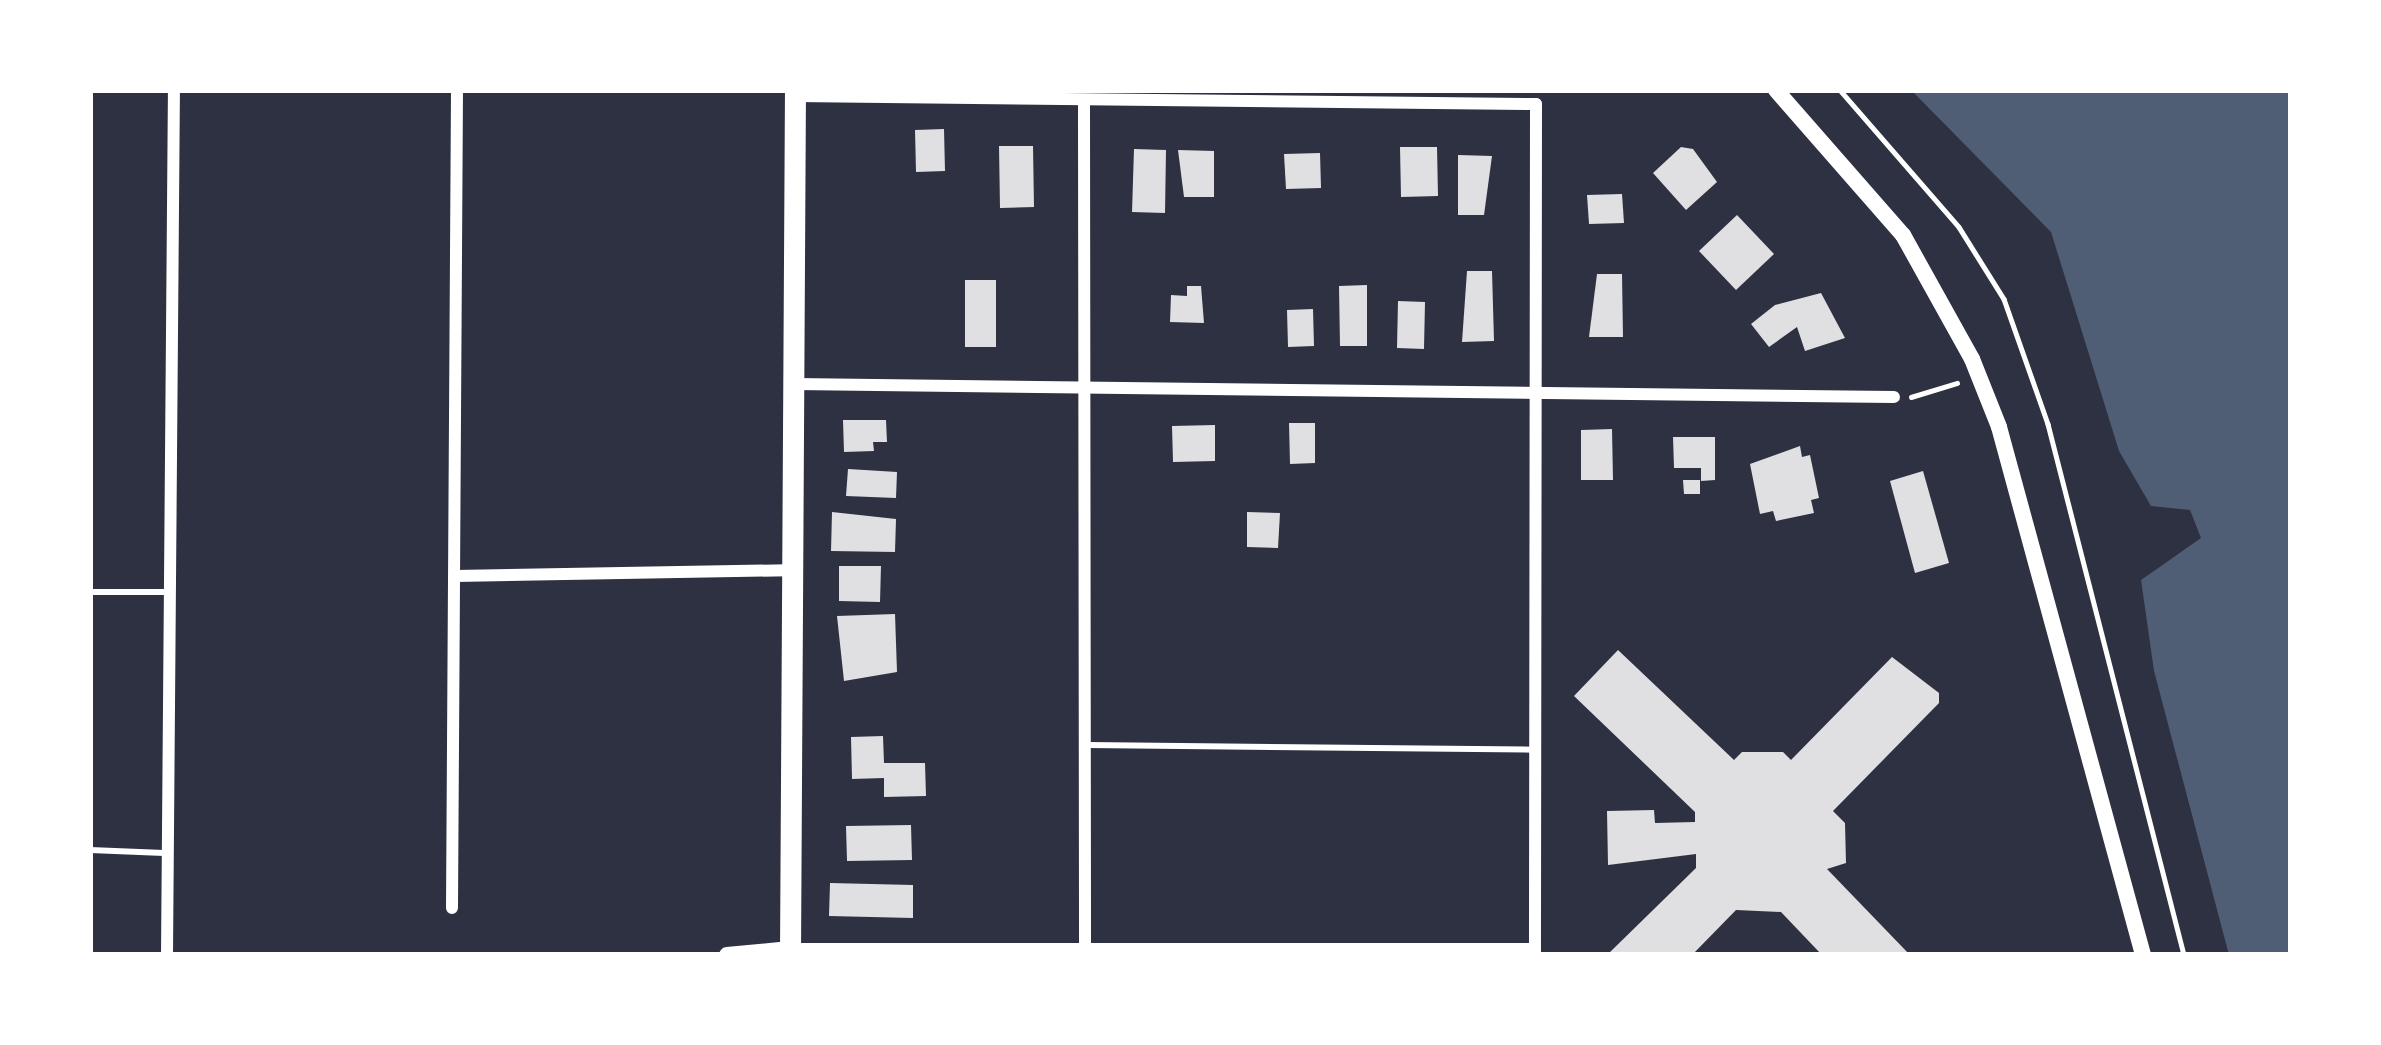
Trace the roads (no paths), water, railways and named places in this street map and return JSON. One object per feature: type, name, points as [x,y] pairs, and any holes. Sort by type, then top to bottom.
[{"type":"main road","points":[[790,952],[788,570],[795,93]]},
{"type":"street","points":[[167,955],[174,90]]},
{"type":"street","points":[[452,908],[457,90]]},
{"type":"street","points":[[1776,90],[1903,235],[1972,359],[1999,427],[2143,955]]},
{"type":"street","points":[[727,955],[1085,949],[1535,952],[1536,104],[1084,104],[795,93]]},
{"type":"street","points":[[1084,104],[1085,949]]},
{"type":"street","points":[[794,383],[1894,397]]},
{"type":"street","points":[[455,576],[788,570]]},
{"type":"lane","points":[[90,592],[170,592]]},
{"type":"lane","points":[[1087,745],[1534,750]]},
{"type":"lane","points":[[90,850],[166,854]]},
{"type":"water","points":[[1911,90],[2291,90],[2291,955],[2229,955],[2154,671],[2141,580],[2201,538],[2190,510],[2151,506],[2119,451],[2051,232]]}]
